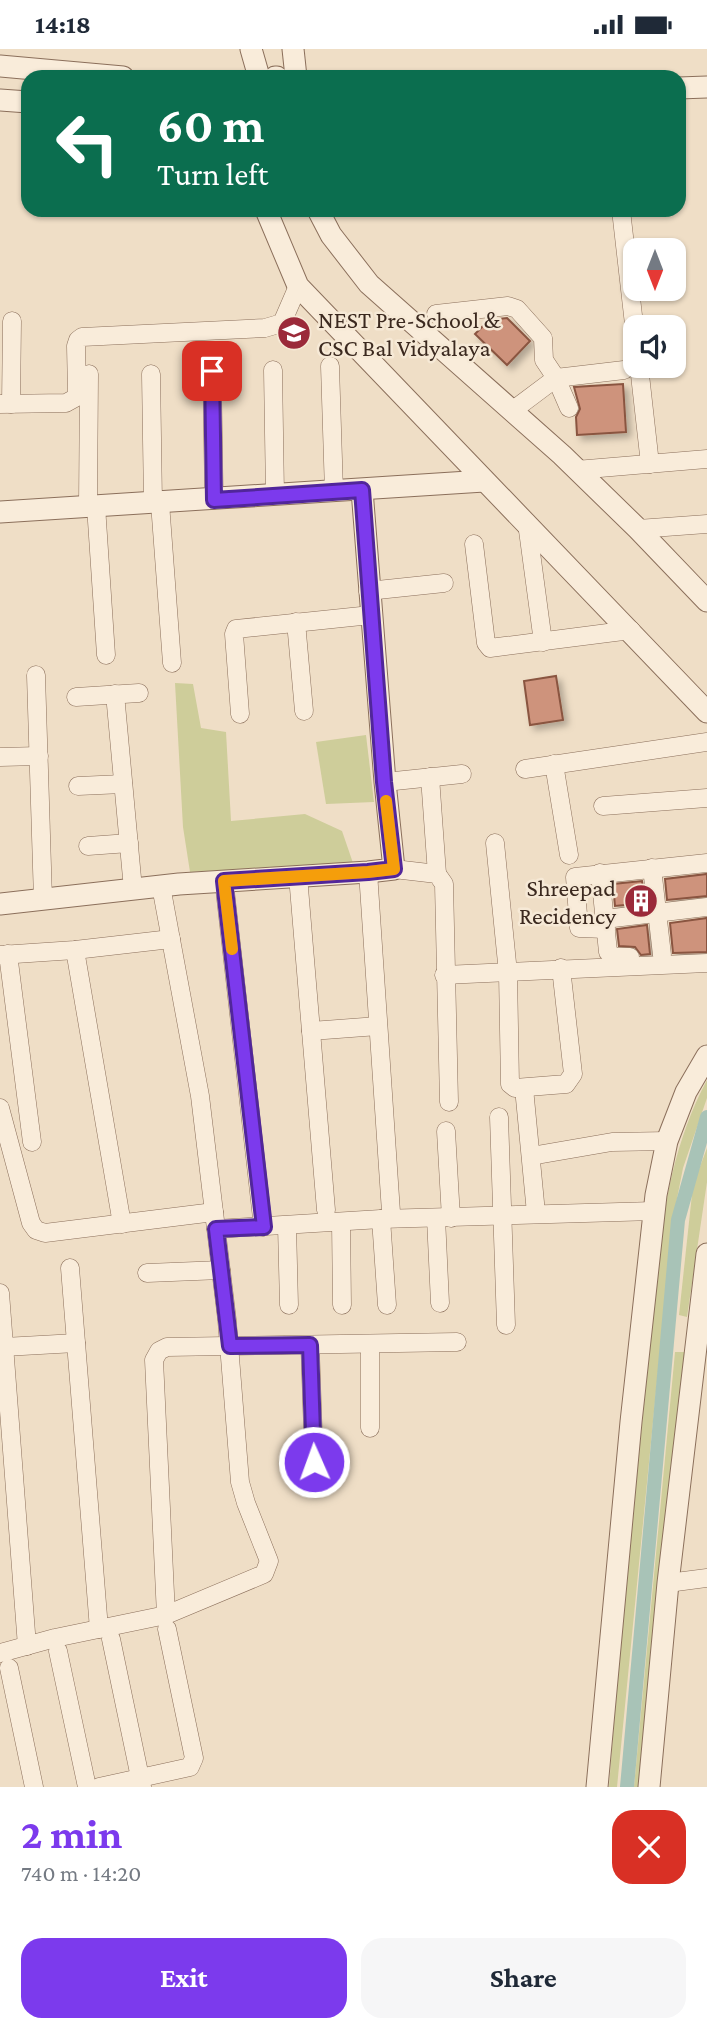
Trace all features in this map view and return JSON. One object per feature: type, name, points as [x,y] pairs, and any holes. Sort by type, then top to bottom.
[{"type":"street","points":[[251,49],[257,70]]},
{"type":"street","points":[[293,49],[295,70]]},
{"type":"street","points":[[0,66],[45,70]]},
{"type":"street","points":[[686,88],[707,87]]},
{"type":"street","points":[[0,100],[21,102]]},
{"type":"street","points":[[269,217],[298,286],[707,712]]},
{"type":"street","points":[[322,217],[331,235],[369,284],[576,470],[638,529],[707,601]]},
{"type":"street","points":[[622,217],[633,315]]},
{"type":"street","points":[[12,321],[6,404],[65,403],[75,398],[76,346],[82,337],[265,328],[282,323],[298,286]]},
{"type":"street","points":[[436,314],[508,306],[517,309],[543,338],[542,356],[556,378],[569,408]]},
{"type":"street","points":[[330,366],[334,492]]},
{"type":"street","points":[[512,411],[556,378],[623,369]]},
{"type":"street","points":[[273,370],[275,495]]},
{"type":"street","points":[[212,371],[214,500]]},
{"type":"street","points":[[89,374],[92,506],[106,655]]},
{"type":"street","points":[[151,374],[157,503],[172,663]]},
{"type":"street","points":[[634,378],[650,464]]},
{"type":"street","points":[[576,470],[707,459]]},
{"type":"street","points":[[0,512],[484,481]]},
{"type":"street","points":[[362,490],[384,782],[394,869]]},
{"type":"street","points":[[527,523],[543,642]]},
{"type":"street","points":[[638,529],[707,524]]},
{"type":"street","points":[[474,544],[487,646],[495,649],[631,630]]},
{"type":"street","points":[[368,591],[444,583]]},
{"type":"street","points":[[240,714],[234,634],[236,629],[371,615]]},
{"type":"street","points":[[296,622],[303,711]]},
{"type":"street","points":[[36,675],[43,899]]},
{"type":"street","points":[[76,697],[139,693]]},
{"type":"street","points":[[115,694],[133,889]]},
{"type":"street","points":[[525,769],[707,742]]},
{"type":"street","points":[[0,757],[39,756]]},
{"type":"street","points":[[554,764],[569,855]]},
{"type":"street","points":[[384,782],[462,774]]},
{"type":"street","points":[[430,778],[437,874],[444,884],[449,1102]]},
{"type":"street","points":[[78,786],[123,784]]},
{"type":"street","points":[[603,807],[707,798]]},
{"type":"street","points":[[88,846],[129,843]]},
{"type":"street","points":[[495,843],[508,973],[510,1084],[515,1087],[566,1084],[573,1074],[561,968]]},
{"type":"street","points":[[707,864],[575,877],[577,923],[579,928],[583,929],[657,913],[707,907]]},
{"type":"street","points":[[652,868],[662,955]]},
{"type":"street","points":[[0,904],[162,886],[394,869],[437,874]]},
{"type":"street","points":[[368,872],[378,1026],[387,1305]]},
{"type":"street","points":[[600,873],[608,952],[614,957],[707,952]]},
{"type":"street","points":[[298,876],[326,1209]]},
{"type":"street","points":[[224,881],[264,1227]]},
{"type":"street","points":[[34,1787],[5,1661],[27,1646],[167,1622],[264,1574],[270,1561],[240,1482],[230,1346],[200,1096],[162,886]]},
{"type":"street","points":[[32,1142],[4,955],[171,939]]},
{"type":"street","points":[[75,950],[122,1224]]},
{"type":"street","points":[[444,975],[707,963]]},
{"type":"street","points":[[311,1031],[378,1026]]},
{"type":"street","points":[[597,1787],[631,1422],[661,1163],[686,1092],[707,1056]]},
{"type":"street","points":[[524,1088],[536,1213]]},
{"type":"street","points":[[0,1108],[31,1223],[36,1230],[45,1233],[122,1224],[215,1220],[264,1227],[341,1222],[386,1215],[444,1218],[654,1211]]},
{"type":"street","points":[[499,1117],[500,1215],[506,1325]]},
{"type":"street","points":[[440,1303],[446,1131]]},
{"type":"street","points":[[531,1156],[612,1142],[667,1141]]},
{"type":"street","points":[[341,1222],[342,1305]]},
{"type":"street","points":[[287,1226],[289,1305]]},
{"type":"street","points":[[649,1787],[668,1583],[699,1373],[707,1254]]},
{"type":"street","points":[[70,1268],[105,1634],[141,1782]]},
{"type":"street","points":[[147,1273],[222,1270]]},
{"type":"street","points":[[0,1293],[27,1646]]},
{"type":"street","points":[[99,1787],[141,1782],[190,1767],[194,1763],[167,1622],[153,1360],[159,1351],[167,1347],[457,1342]]},
{"type":"street","points":[[4,1347],[76,1343]]},
{"type":"street","points":[[370,1344],[370,1428]]},
{"type":"street","points":[[310,1345],[314,1462]]},
{"type":"street","points":[[668,1583],[707,1578]]},
{"type":"street","points":[[58,1651],[87,1787]]},
{"type":"shaded area","points":[[175,683],[193,684],[201,728],[226,732],[231,821],[305,814],[342,831],[353,863],[190,872],[183,827]]},
{"type":"shaded area","points":[[366,735],[374,802],[326,804],[316,742]]},
{"type":"shaded area","points":[[707,1080],[707,1098],[683,1168],[673,1219],[617,1787],[609,1787],[662,1229],[678,1152],[690,1116]]},
{"type":"shaded area","points":[[707,1148],[707,1182],[687,1317],[679,1315],[693,1185]]},
{"type":"shaded area","points":[[675,1352],[687,1352],[642,1787],[634,1787]]},
{"type":"building","points":[[507,318],[530,341],[507,365],[475,334],[489,320]]},
{"type":"building","points":[[623,384],[626,432],[577,435],[576,417],[580,409],[574,387]]},
{"type":"building","points":[[556,676],[563,720],[530,725],[524,681]]},
{"type":"building","points":[[707,874],[707,896],[667,900],[665,879]]},
{"type":"building","points":[[642,881],[645,903],[615,906],[613,884]]},
{"type":"building","points":[[707,918],[707,952],[673,953],[670,923]]},
{"type":"building","points":[[647,925],[650,954],[641,955],[635,947],[619,946],[617,929]]},
{"type":"waterway","points":[[627,1787],[678,1220],[707,1117]]},
{"type":"slow traffic","points":[[232,949],[224,881],[394,869],[386,801]]},
{"type":"place","name":"NEST Pre-School & CSC Bal Vidyalaya","points":[[294,333]]},
{"type":"place","name":"Shreepad Recidency","points":[[641,901]]},
{"type":"route","points":[[212,371],[214,500],[362,490],[384,782],[394,869],[224,881],[264,1227],[216,1229],[230,1346],[310,1345],[314,1462]]}]
